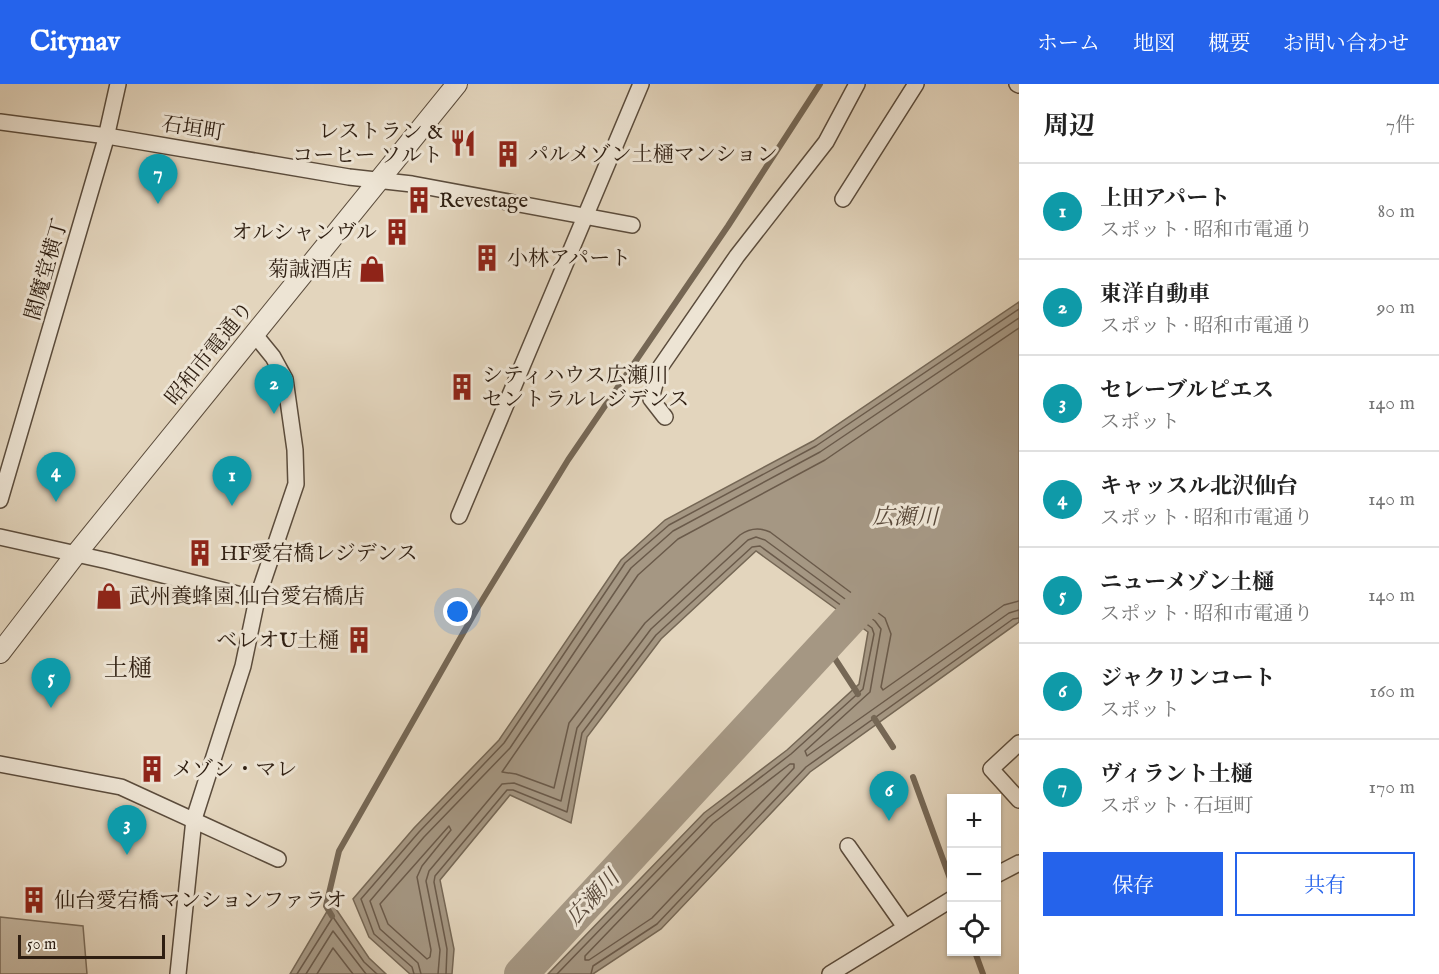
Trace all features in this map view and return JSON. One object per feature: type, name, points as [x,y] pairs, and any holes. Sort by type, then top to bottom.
[{"type":"street","name":"閻魔堂横丁","points":[[0,500],[107,136],[118,84]]},
{"type":"street","name":"昭和市電通り","points":[[0,653],[76,555],[457,84]]},
{"type":"street","points":[[459,516],[641,84]]},
{"type":"street","points":[[665,417],[651,399],[659,369],[737,256],[826,142],[857,84]]},
{"type":"street","points":[[843,199],[916,84]]},
{"type":"street","name":"石垣町","points":[[0,122],[107,136],[379,181],[412,184],[632,225]]},
{"type":"street","points":[[178,974],[195,819],[243,666],[257,599],[296,484],[295,450],[285,379],[273,357],[255,335]]},
{"type":"street","points":[[0,537],[257,599]]},
{"type":"street","points":[[1019,743],[991,769],[1019,800]]},
{"type":"street","points":[[0,764],[121,787],[278,859]]},
{"type":"street","points":[[848,846],[905,927]]},
{"type":"street","points":[[1001,872],[1019,863]]},
{"type":"street","points":[[830,974],[947,902]]},
{"type":"shaded area","points":[[0,917],[83,926],[87,974],[0,974]]},
{"type":"water","name":"広瀬川","points":[[1019,302],[1019,622],[810,772],[661,929],[593,974],[548,974],[704,813],[787,750],[859,684],[868,632],[756,551],[661,639],[587,737],[571,823],[510,795],[440,880],[454,949],[452,974],[410,974],[369,937],[353,899],[414,828],[499,740],[621,560],[665,520],[813,441]]},
{"type":"water","points":[[332,903],[369,958],[386,974],[290,974]]},
{"type":"waterway","points":[[332,916],[326,906],[339,851],[478,607],[568,460],[728,226],[820,84]]},
{"type":"waterway","name":"広瀬川","points":[[521,974],[882,584]]},
{"type":"waterway","points":[[826,645],[858,694]]},
{"type":"waterway","points":[[874,718],[893,747]]},
{"type":"waterway","points":[[913,777],[947,870]]},
{"type":"waterway","points":[[976,956],[983,974]]},
{"type":"place","name":"レストラン & コーヒー ソルト","points":[[463,143]]},
{"type":"place","name":"パルメゾン土樋マンション","points":[[508,154]]},
{"type":"place","name":"Revestage","points":[[419,200]]},
{"type":"place","name":"ヴィラント土樋","points":[[158,204]]},
{"type":"place","name":"オルシャンヴル","points":[[397,232]]},
{"type":"place","name":"小林アパート","points":[[487,258]]},
{"type":"place","name":"菊誠酒店","points":[[372,269]]},
{"type":"place","name":"シティハウス広瀬川 セントラルレジデンス","points":[[462,387]]},
{"type":"place","name":"東洋自動車","points":[[274,414]]},
{"type":"place","name":"キャッスル北沢仙台","points":[[56,502]]},
{"type":"place","name":"上田アパート","points":[[232,506]]},
{"type":"place","name":"HF愛宕橋レジデンス","points":[[200,553]]},
{"type":"place","name":"武州養蜂園 仙台愛宕橋店","points":[[109,596]]},
{"type":"place","name":"ベレオU土樋","points":[[359,640]]},
{"type":"place","name":"ニューメゾン土樋","points":[[51,708]]},
{"type":"place","name":"メゾン・マレ","points":[[152,769]]},
{"type":"place","name":"ジャクリンコート","points":[[889,821]]},
{"type":"place","name":"セレーブルピエス","points":[[127,855]]},
{"type":"place","name":"仙台愛宕橋マンションファラオ","points":[[34,900]]},
{"type":"district","name":"土樋","points":[[128,668]]}]
